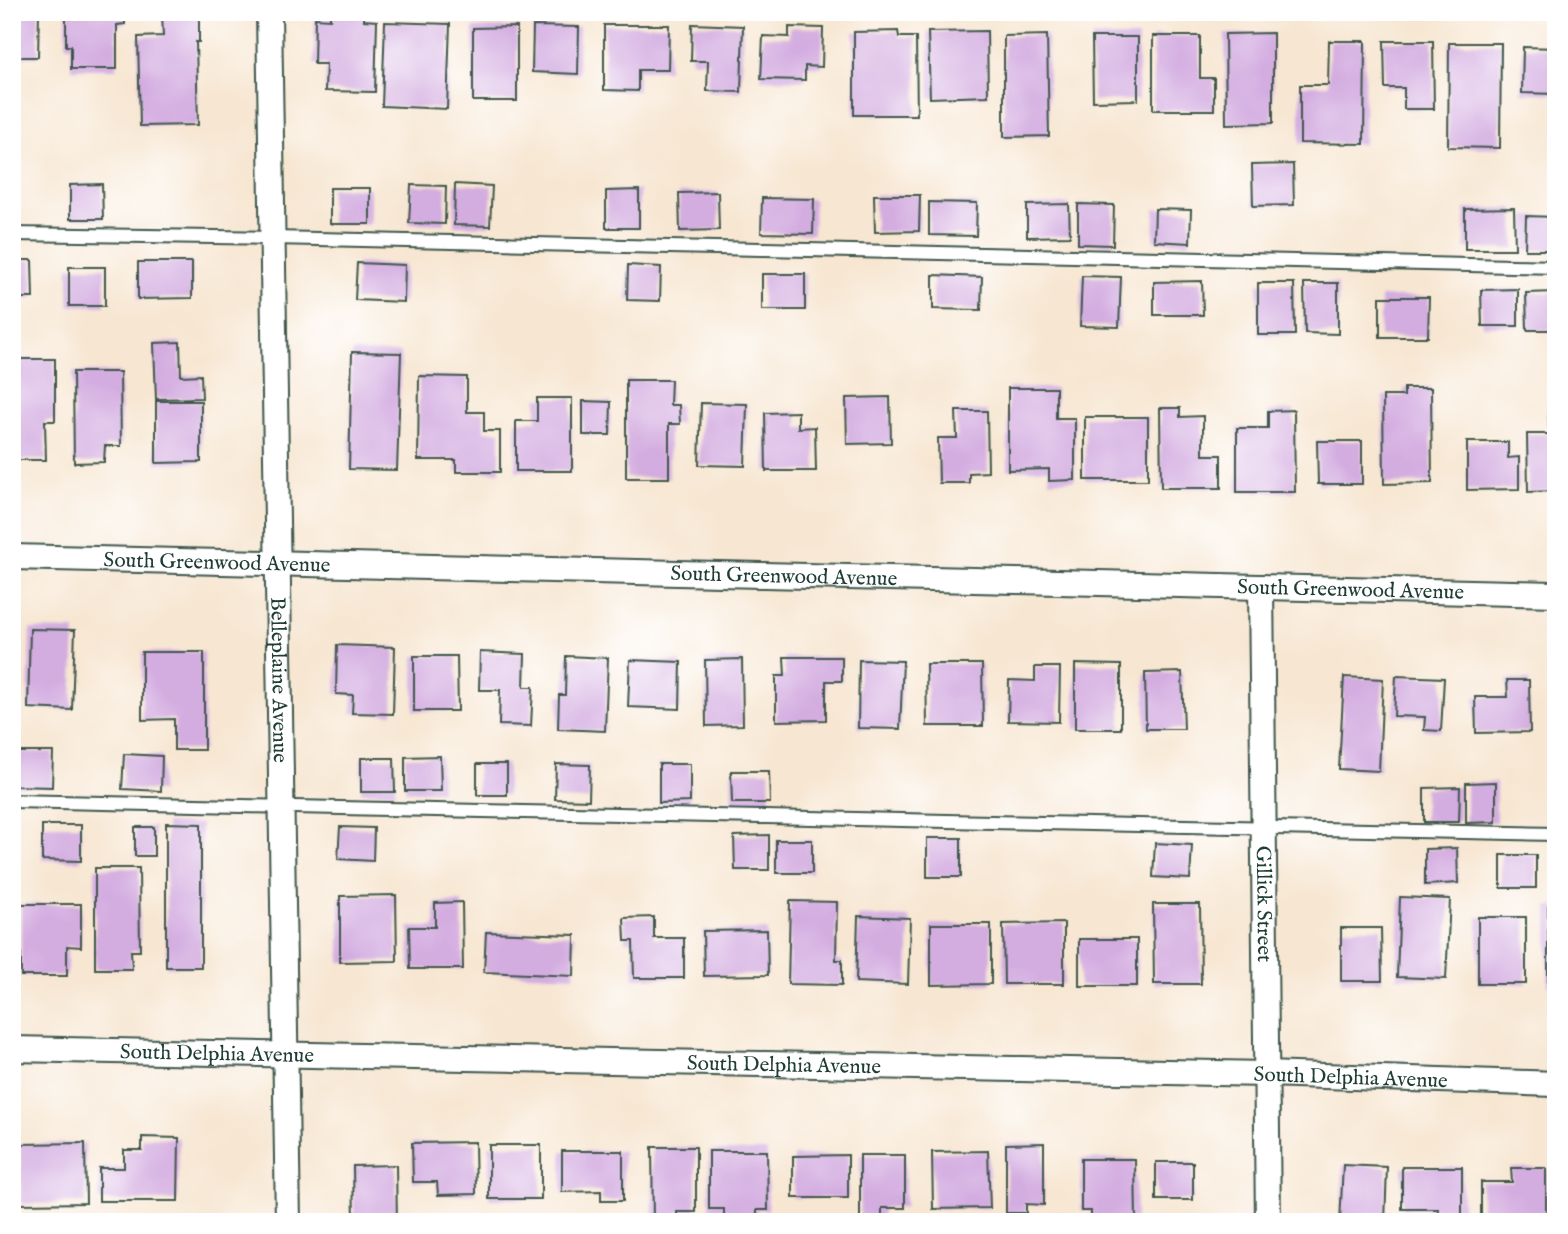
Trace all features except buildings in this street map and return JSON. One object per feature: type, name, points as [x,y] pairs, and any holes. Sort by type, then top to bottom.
[{"type":"street","name":"Belleplaine Avenue","points":[[269,12],[288,1222]]},
{"type":"street","name":"South Greenwood Avenue","points":[[12,557],[1556,594]]},
{"type":"street","name":"Gillick Street","points":[[1261,587],[1268,1222]]},
{"type":"street","name":"South Delphia Avenue","points":[[12,1049],[1266,1074],[1556,1084]]},
{"type":"lane","points":[[12,234],[1556,267]]},
{"type":"lane","points":[[12,801],[1556,834]]}]
